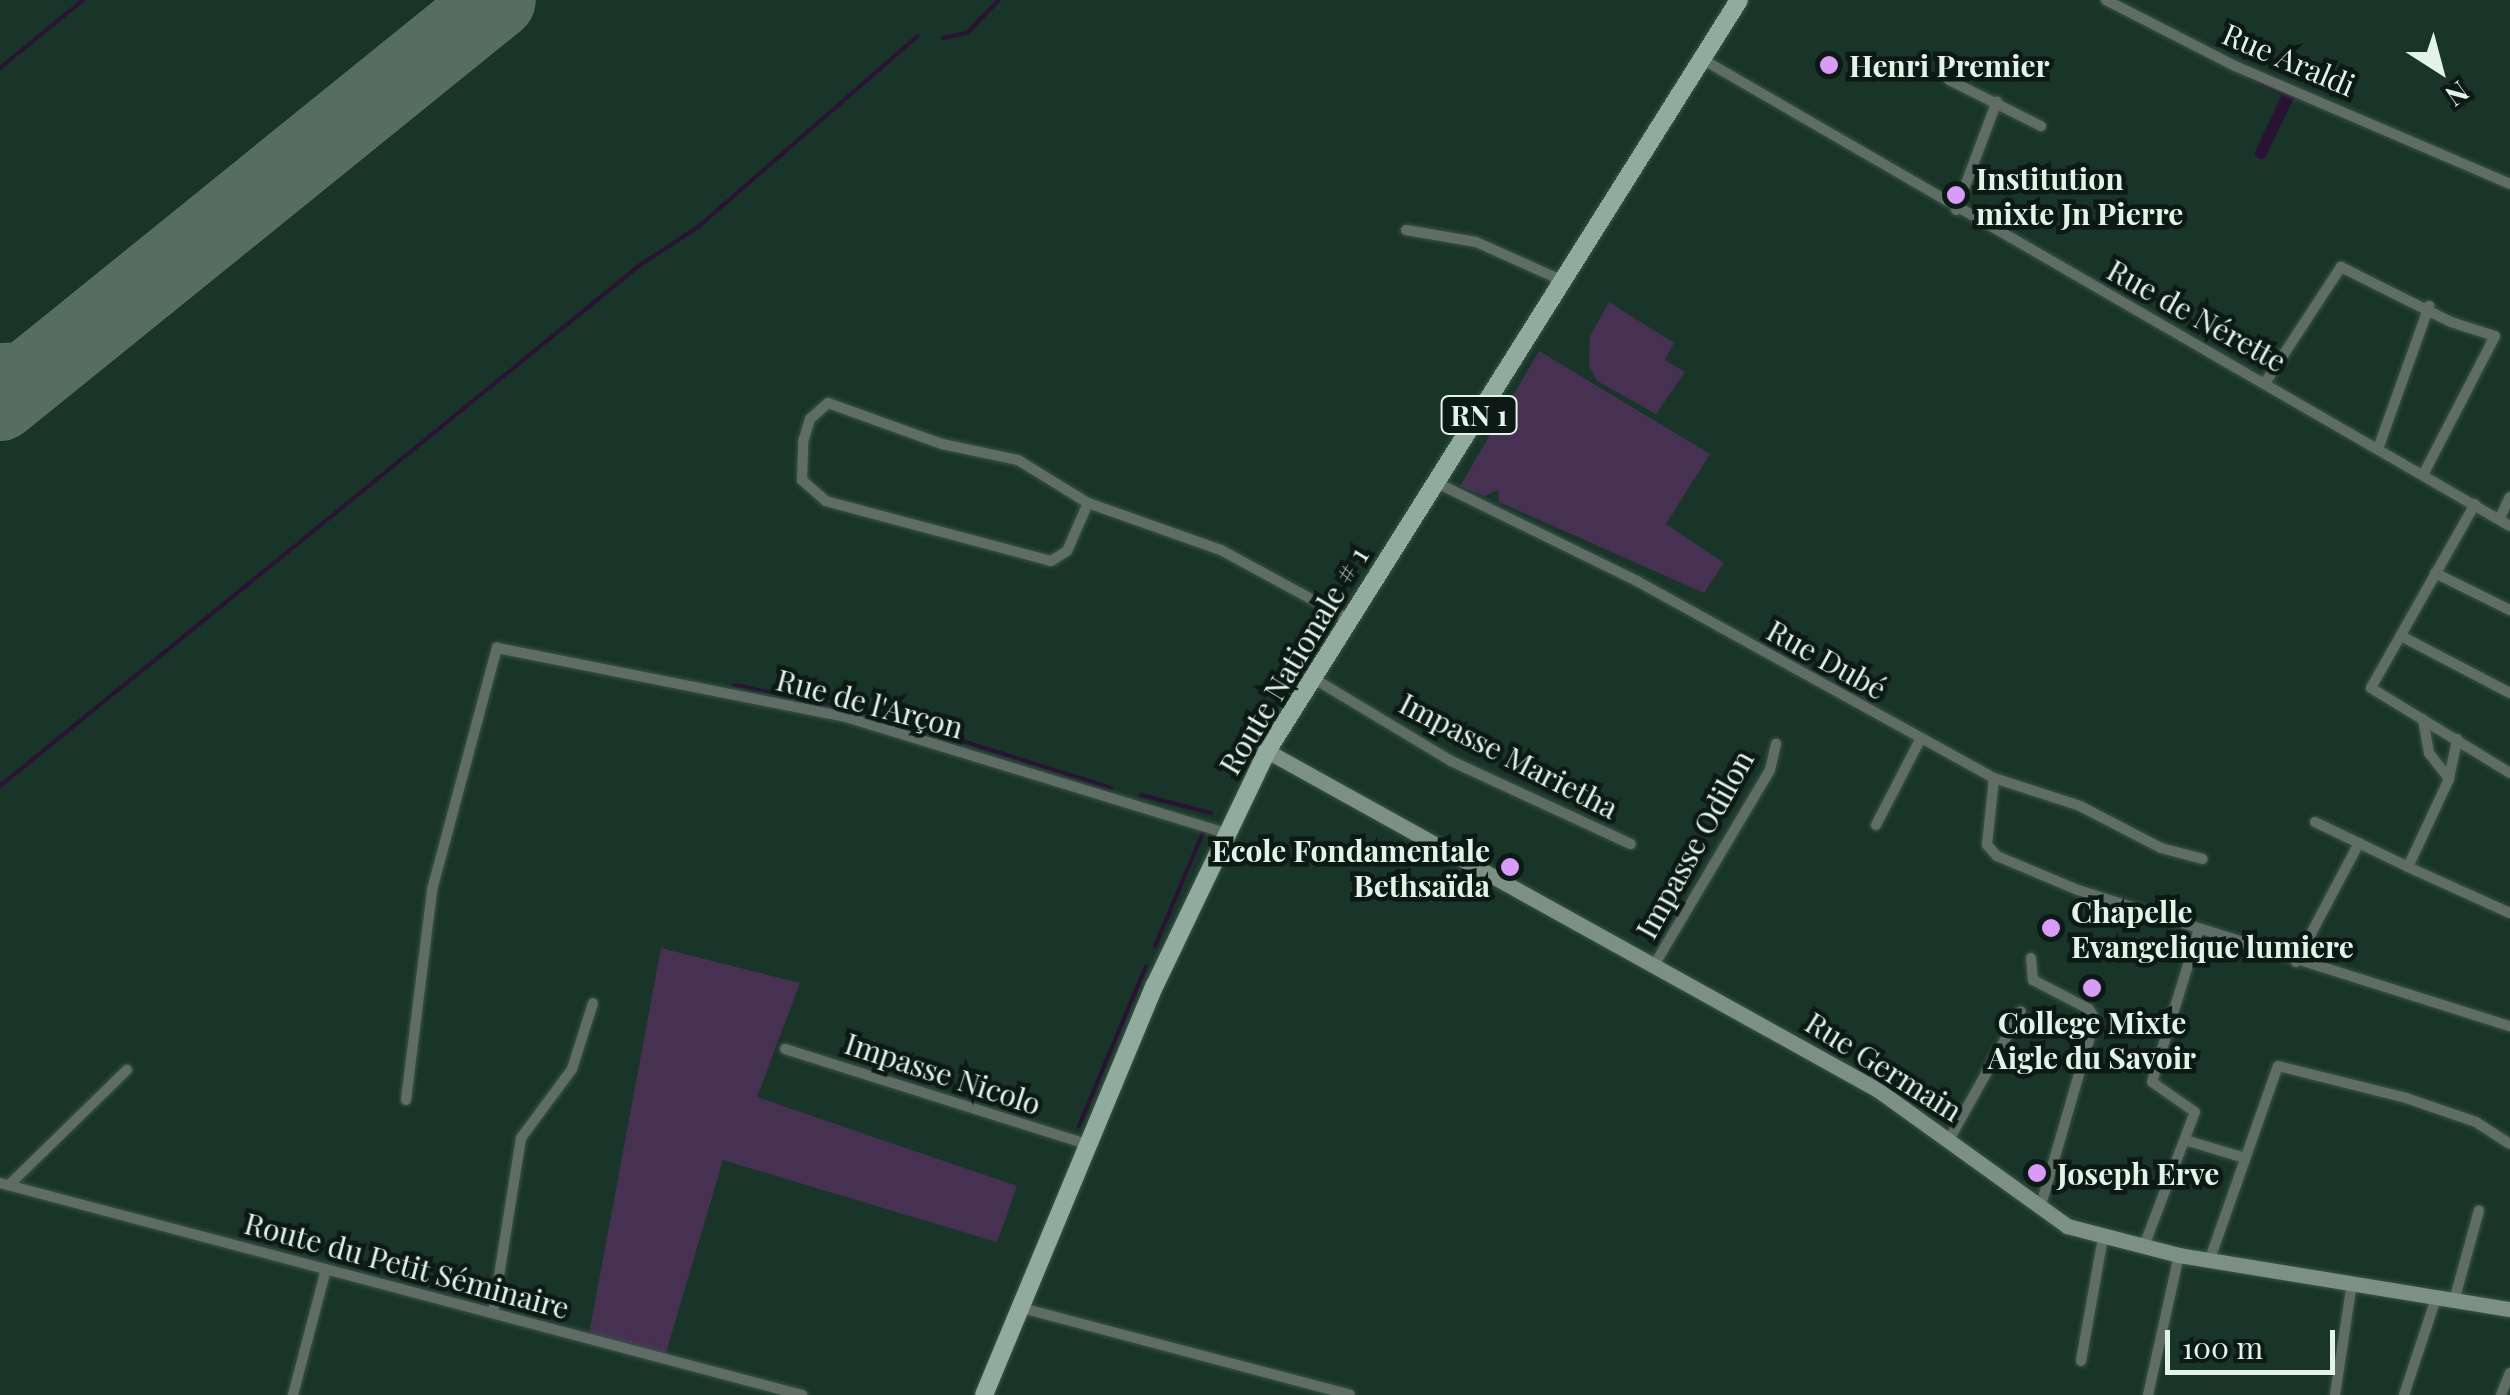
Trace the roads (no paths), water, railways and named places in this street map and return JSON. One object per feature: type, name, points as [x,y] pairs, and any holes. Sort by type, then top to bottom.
[{"type":"main road","name":"Route Nationale # 1","points":[[984,1395],[1086,1144],[1224,832],[1267,750],[1739,0]]},
{"type":"street","name":"Rue Araldi","points":[[2106,0],[2235,66],[2510,184]]},
{"type":"street","name":"Rue de Nérette","points":[[1702,59],[1956,210],[2379,446],[2505,522]]},
{"type":"street","points":[[1949,80],[1997,100],[2042,126]]},
{"type":"street","points":[[1956,210],[1997,100]]},
{"type":"street","points":[[1406,230],[1476,242],[1564,282]]},
{"type":"street","points":[[2264,382],[2341,267],[2429,306],[2451,322],[2496,338],[2424,474]]},
{"type":"street","points":[[2379,446],[2429,306]]},
{"type":"street","points":[[1088,503],[1066,550],[1051,561],[826,501],[802,480],[803,442],[818,409],[847,406],[942,444],[1018,460],[1088,503],[1221,550],[1348,619]]},
{"type":"street","name":"Rue Dubé","points":[[1434,481],[1637,581],[1994,778],[2080,806],[2161,848],[2203,858]]},
{"type":"street","points":[[2505,522],[2510,497]]},
{"type":"street","points":[[2475,504],[2371,688],[2510,772]]},
{"type":"street","points":[[2436,573],[2510,610]]},
{"type":"street","points":[[2402,636],[2510,692]]},
{"type":"street","name":"Rue de l'Arçon","points":[[406,1100],[432,890],[497,648],[849,718],[1224,832]]},
{"type":"street","name":"Impasse Marietha","points":[[1313,678],[1451,761],[1631,844]]},
{"type":"street","points":[[2423,719],[2429,753],[2448,779]]},
{"type":"street","points":[[1876,826],[1921,738]]},
{"type":"street","points":[[2408,866],[2448,779],[2457,740]]},
{"type":"street","name":"Impasse Odilon","points":[[1653,967],[1770,770],[1776,744]]},
{"type":"street","name":"Rue Germain","points":[[1267,750],[1653,967],[1831,1062],[1950,1138],[2067,1226],[2179,1255],[2211,1256],[2510,1309]]},
{"type":"street","points":[[1994,778],[1990,850],[2078,890],[2296,962],[2510,1026]]},
{"type":"street","points":[[2315,822],[2510,913]]},
{"type":"street","points":[[2296,962],[2359,843]]},
{"type":"street","points":[[2144,1246],[2195,1112],[2152,1082],[2199,929]]},
{"type":"street","points":[[2031,958],[2033,980],[2089,1009],[2095,1019],[2041,1204]]},
{"type":"street","points":[[493,1313],[520,1138],[572,1068],[592,1003]]},
{"type":"street","points":[[1950,1138],[2021,1011]]},
{"type":"street","name":"Impasse Nicolo","points":[[785,1049],[1086,1144]]},
{"type":"street","points":[[2211,1256],[2282,1064],[2459,1116],[2510,1144]]},
{"type":"street","points":[[5,1184],[127,1070]]},
{"type":"street","points":[[2185,1140],[2245,1158]]},
{"type":"street","name":"Route du Petit Séminaire","points":[[5,1184],[802,1395]]},
{"type":"street","points":[[2454,1300],[2480,1210]]},
{"type":"street","points":[[2081,1360],[2103,1237]]},
{"type":"street","points":[[2152,1394],[2179,1255]]},
{"type":"street","points":[[294,1395],[326,1269]]},
{"type":"street","points":[[2335,1395],[2352,1282]]},
{"type":"street","points":[[2404,1395],[2436,1298]]},
{"type":"street","points":[[1018,1306],[1350,1395]]},
{"type":"street","points":[[2501,1395],[2510,1373]]},
{"type":"waterway","points":[[0,68],[83,0]]},
{"type":"waterway","points":[[943,38],[967,33],[999,0]]},
{"type":"waterway","points":[[0,786],[640,265],[698,227],[918,36]]},
{"type":"waterway","points":[[2251,78],[2283,94]]},
{"type":"waterway","points":[[2261,153],[2290,92]]},
{"type":"waterway","points":[[734,685],[888,717]]},
{"type":"waterway","points":[[912,725],[1111,788]]},
{"type":"waterway","points":[[1141,795],[1211,813]]},
{"type":"waterway","points":[[1155,946],[1204,830]]},
{"type":"waterway","points":[[1079,1126],[1146,966]]},
{"type":"place","name":"Henri Premier","points":[[1829,65]]},
{"type":"place","name":"Institution mixte Jn Pierre","points":[[1956,195]]},
{"type":"place","name":"Ecole Fondamentale Bethsaïda","points":[[1510,867]]},
{"type":"place","name":"Chapelle Evangelique lumiere","points":[[2051,928]]},
{"type":"place","name":"College Mixte Aigle du Savoir","points":[[2092,988]]},
{"type":"place","name":"Joseph Erve","points":[[2037,1173]]}]
